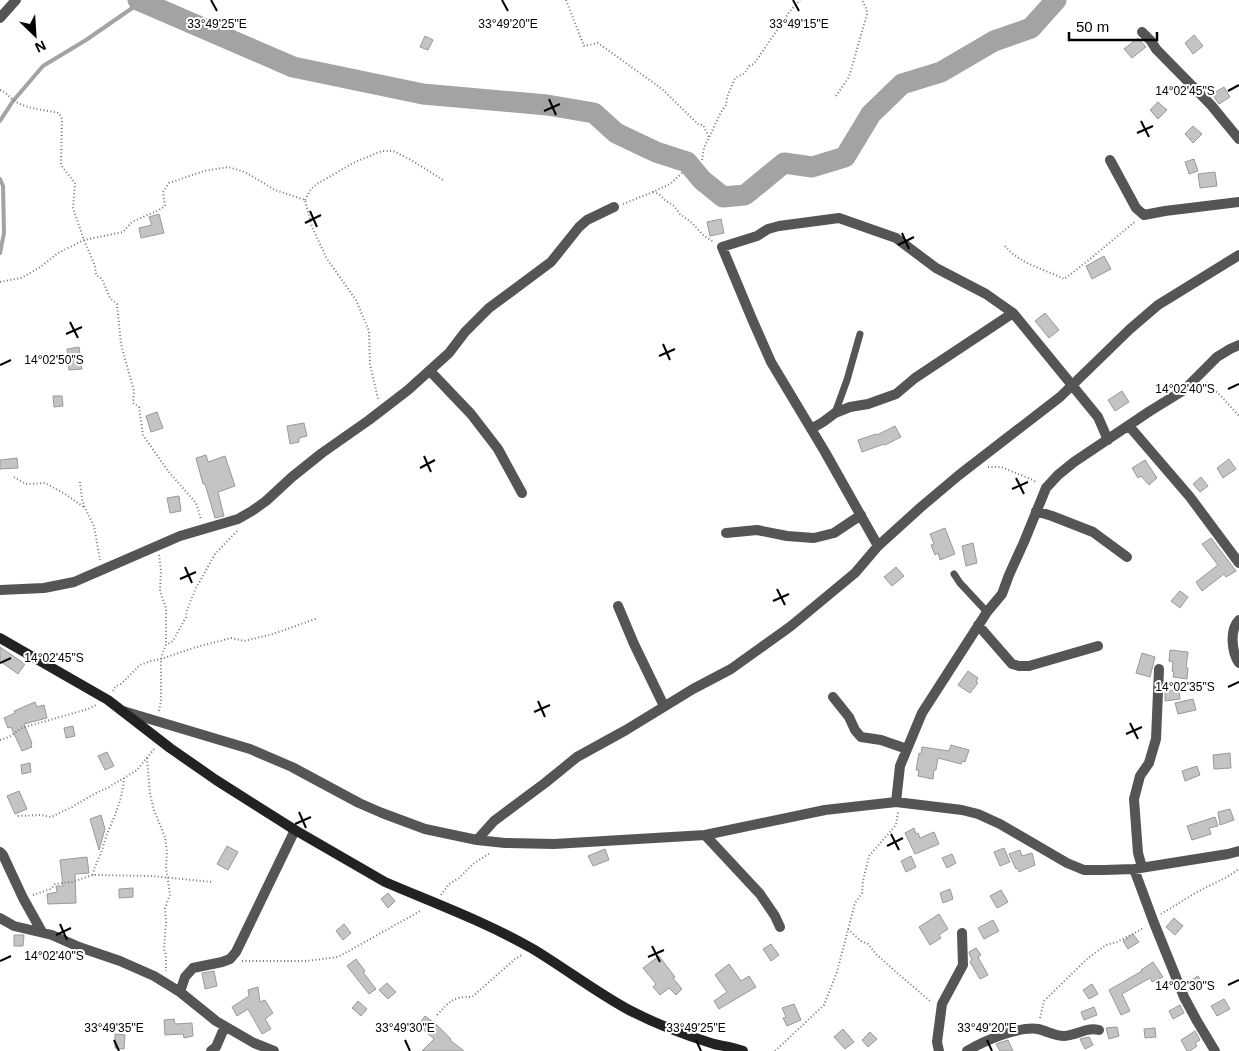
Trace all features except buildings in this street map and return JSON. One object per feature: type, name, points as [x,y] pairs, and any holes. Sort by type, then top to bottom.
[{"type":"street","points":[[0,18],[16,0]]},
{"type":"street","points":[[1142,32],[1239,139]]},
{"type":"street","points":[[1110,160],[1136,208],[1144,215],[1239,202]]},
{"type":"street","points":[[0,590],[44,588],[74,582],[180,536],[238,519],[252,511],[322,453],[394,402],[430,371],[489,308],[551,262],[583,223],[614,207]]},
{"type":"street","points":[[878,546],[771,362],[722,246],[757,236],[768,229],[779,226],[839,218],[896,238],[936,268],[986,294],[1013,313],[1098,417],[1108,440]]},
{"type":"street","points":[[477,840],[494,821],[546,783],[577,757],[731,668],[791,626],[855,573],[878,546],[921,507],[1060,396],[1158,305],[1239,255]]},
{"type":"street","points":[[810,429],[850,407],[868,404],[896,394],[915,378],[1013,313]]},
{"type":"street","points":[[896,802],[900,766],[922,713],[978,625],[1002,594],[1046,488],[1074,462],[1184,390],[1217,357],[1239,345]]},
{"type":"street","points":[[430,371],[482,428],[498,450],[522,493]]},
{"type":"street","points":[[1129,426],[1190,496],[1239,563]]},
{"type":"street","points":[[1036,511],[1093,532],[1128,557]]},
{"type":"street","points":[[726,533],[757,530],[787,536],[814,538],[834,533],[861,515]]},
{"type":"street","points":[[618,606],[664,706]]},
{"type":"street","points":[[1239,620],[1233,633],[1235,657],[1239,663]]},
{"type":"street","points":[[978,625],[1012,664],[1019,666],[1029,666],[1098,646]]},
{"type":"street","points":[[0,638],[108,700],[216,780],[295,830],[385,882],[508,936],[629,1010],[659,1024],[716,1044],[743,1051]]},
{"type":"street","points":[[1159,669],[1156,739],[1149,763],[1140,776],[1134,799],[1138,868],[1154,923],[1184,997],[1215,1051]]},
{"type":"street","points":[[833,698],[861,737],[881,740],[907,749]]},
{"type":"street","points":[[123,711],[250,749],[292,767],[359,803],[416,826],[477,840],[505,843],[554,844],[705,835],[825,810],[896,802],[962,810],[978,814],[1000,824],[1067,863],[1084,870],[1138,868],[1239,851]]},
{"type":"street","points":[[180,992],[186,977],[193,968],[222,962],[230,959],[236,952],[295,830]]},
{"type":"street","points":[[705,835],[760,894],[776,916],[780,927]]},
{"type":"street","points":[[0,852],[42,932]]},
{"type":"street","points":[[0,918],[14,926],[42,932],[120,961],[154,976],[180,992],[216,1021],[254,1044],[274,1051]]},
{"type":"street","points":[[939,1051],[937,1042],[942,1004],[963,965],[962,933]]},
{"type":"street","points":[[212,1051],[216,1047],[224,1026]]},
{"type":"street","points":[[967,1051],[995,1037],[1025,1029],[1038,1029],[1062,1036],[1088,1030],[1099,1030]]},
{"type":"street","points":[[707,1051],[716,1044]]},
{"type":"lane","points":[[835,414],[860,334]]},
{"type":"lane","points":[[954,574],[987,612]]},
{"type":"path","points":[[566,0],[584,46],[598,43],[662,89],[699,126],[703,125],[709,137]]},
{"type":"path","points":[[702,160],[704,148],[726,105],[727,96],[735,78],[745,73],[754,64],[790,11],[800,0]]},
{"type":"path","points":[[836,96],[850,77],[867,14],[862,0]]},
{"type":"path","points":[[0,90],[6,92],[13,101],[30,108],[59,113],[62,119],[62,165],[75,183],[73,208],[95,266],[96,275],[102,279],[110,298],[117,304],[121,344],[134,391],[133,402],[139,407],[143,436],[168,471],[196,503],[204,530]]},
{"type":"path","points":[[380,411],[370,364],[369,331],[356,300],[327,260],[312,227],[305,200],[311,189],[317,184],[355,162],[382,151],[393,151],[443,180]]},
{"type":"path","points":[[0,282],[21,278],[39,268],[58,253],[84,240],[123,232],[132,222],[165,206],[163,192],[169,183],[204,171],[228,167],[245,172],[275,190],[305,200]]},
{"type":"path","points":[[614,207],[670,184],[683,172]]},
{"type":"path","points":[[653,192],[659,194],[674,206],[704,236],[722,246]]},
{"type":"path","points":[[1005,246],[1010,252],[1030,264],[1064,279],[1144,215]]},
{"type":"path","points":[[1199,375],[1239,416]]},
{"type":"path","points":[[972,466],[1001,467],[1033,480],[1046,488]]},
{"type":"path","points":[[14,477],[26,484],[45,483],[85,508]]},
{"type":"path","points":[[80,482],[82,499],[94,526],[102,570]]},
{"type":"path","points":[[166,645],[173,641],[186,617],[195,590],[215,554],[238,530],[238,519]]},
{"type":"path","points":[[155,546],[159,555],[161,570],[160,592],[166,608],[166,645],[161,659],[161,701],[157,721]]},
{"type":"path","points":[[0,740],[9,738],[22,728],[88,709],[108,700],[116,686],[121,684],[140,665],[231,638],[244,641],[273,634],[318,618]]},
{"type":"path","points":[[18,816],[41,815],[51,817],[72,807],[137,770],[161,741]]},
{"type":"path","points":[[147,758],[150,794],[164,838],[170,894],[165,908],[164,949],[167,983]]},
{"type":"path","points":[[93,875],[109,828],[116,814],[124,778]]},
{"type":"path","points":[[775,1051],[824,1005],[837,972],[855,902],[862,893],[869,856],[896,825],[898,810],[896,802]]},
{"type":"path","points":[[230,959],[247,962],[306,961],[338,956],[435,903],[450,884],[473,864],[505,843]]},
{"type":"path","points":[[1038,1029],[1044,1001],[1088,958],[1106,945],[1117,942],[1154,923],[1160,915],[1178,903],[1239,869]]},
{"type":"path","points":[[23,898],[51,889],[55,884],[72,882],[93,875],[213,882]]},
{"type":"path","points":[[848,929],[861,941],[868,944],[876,954],[941,1011]]},
{"type":"path","points":[[437,1015],[449,1002],[461,996],[472,997],[515,959],[533,950]]},
{"type":"waterway","points":[[138,0],[293,67],[423,94],[547,105],[594,113],[616,133],[656,152],[687,162],[702,180],[723,197],[745,195],[784,163],[812,167],[845,157],[871,114],[902,84],[941,72],[994,41],[1031,28],[1056,0]]},
{"type":"waterway","points":[[0,121],[13,101],[43,66],[86,40],[141,2]]},
{"type":"waterway","points":[[0,179],[3,186],[4,233],[0,253]]}]
